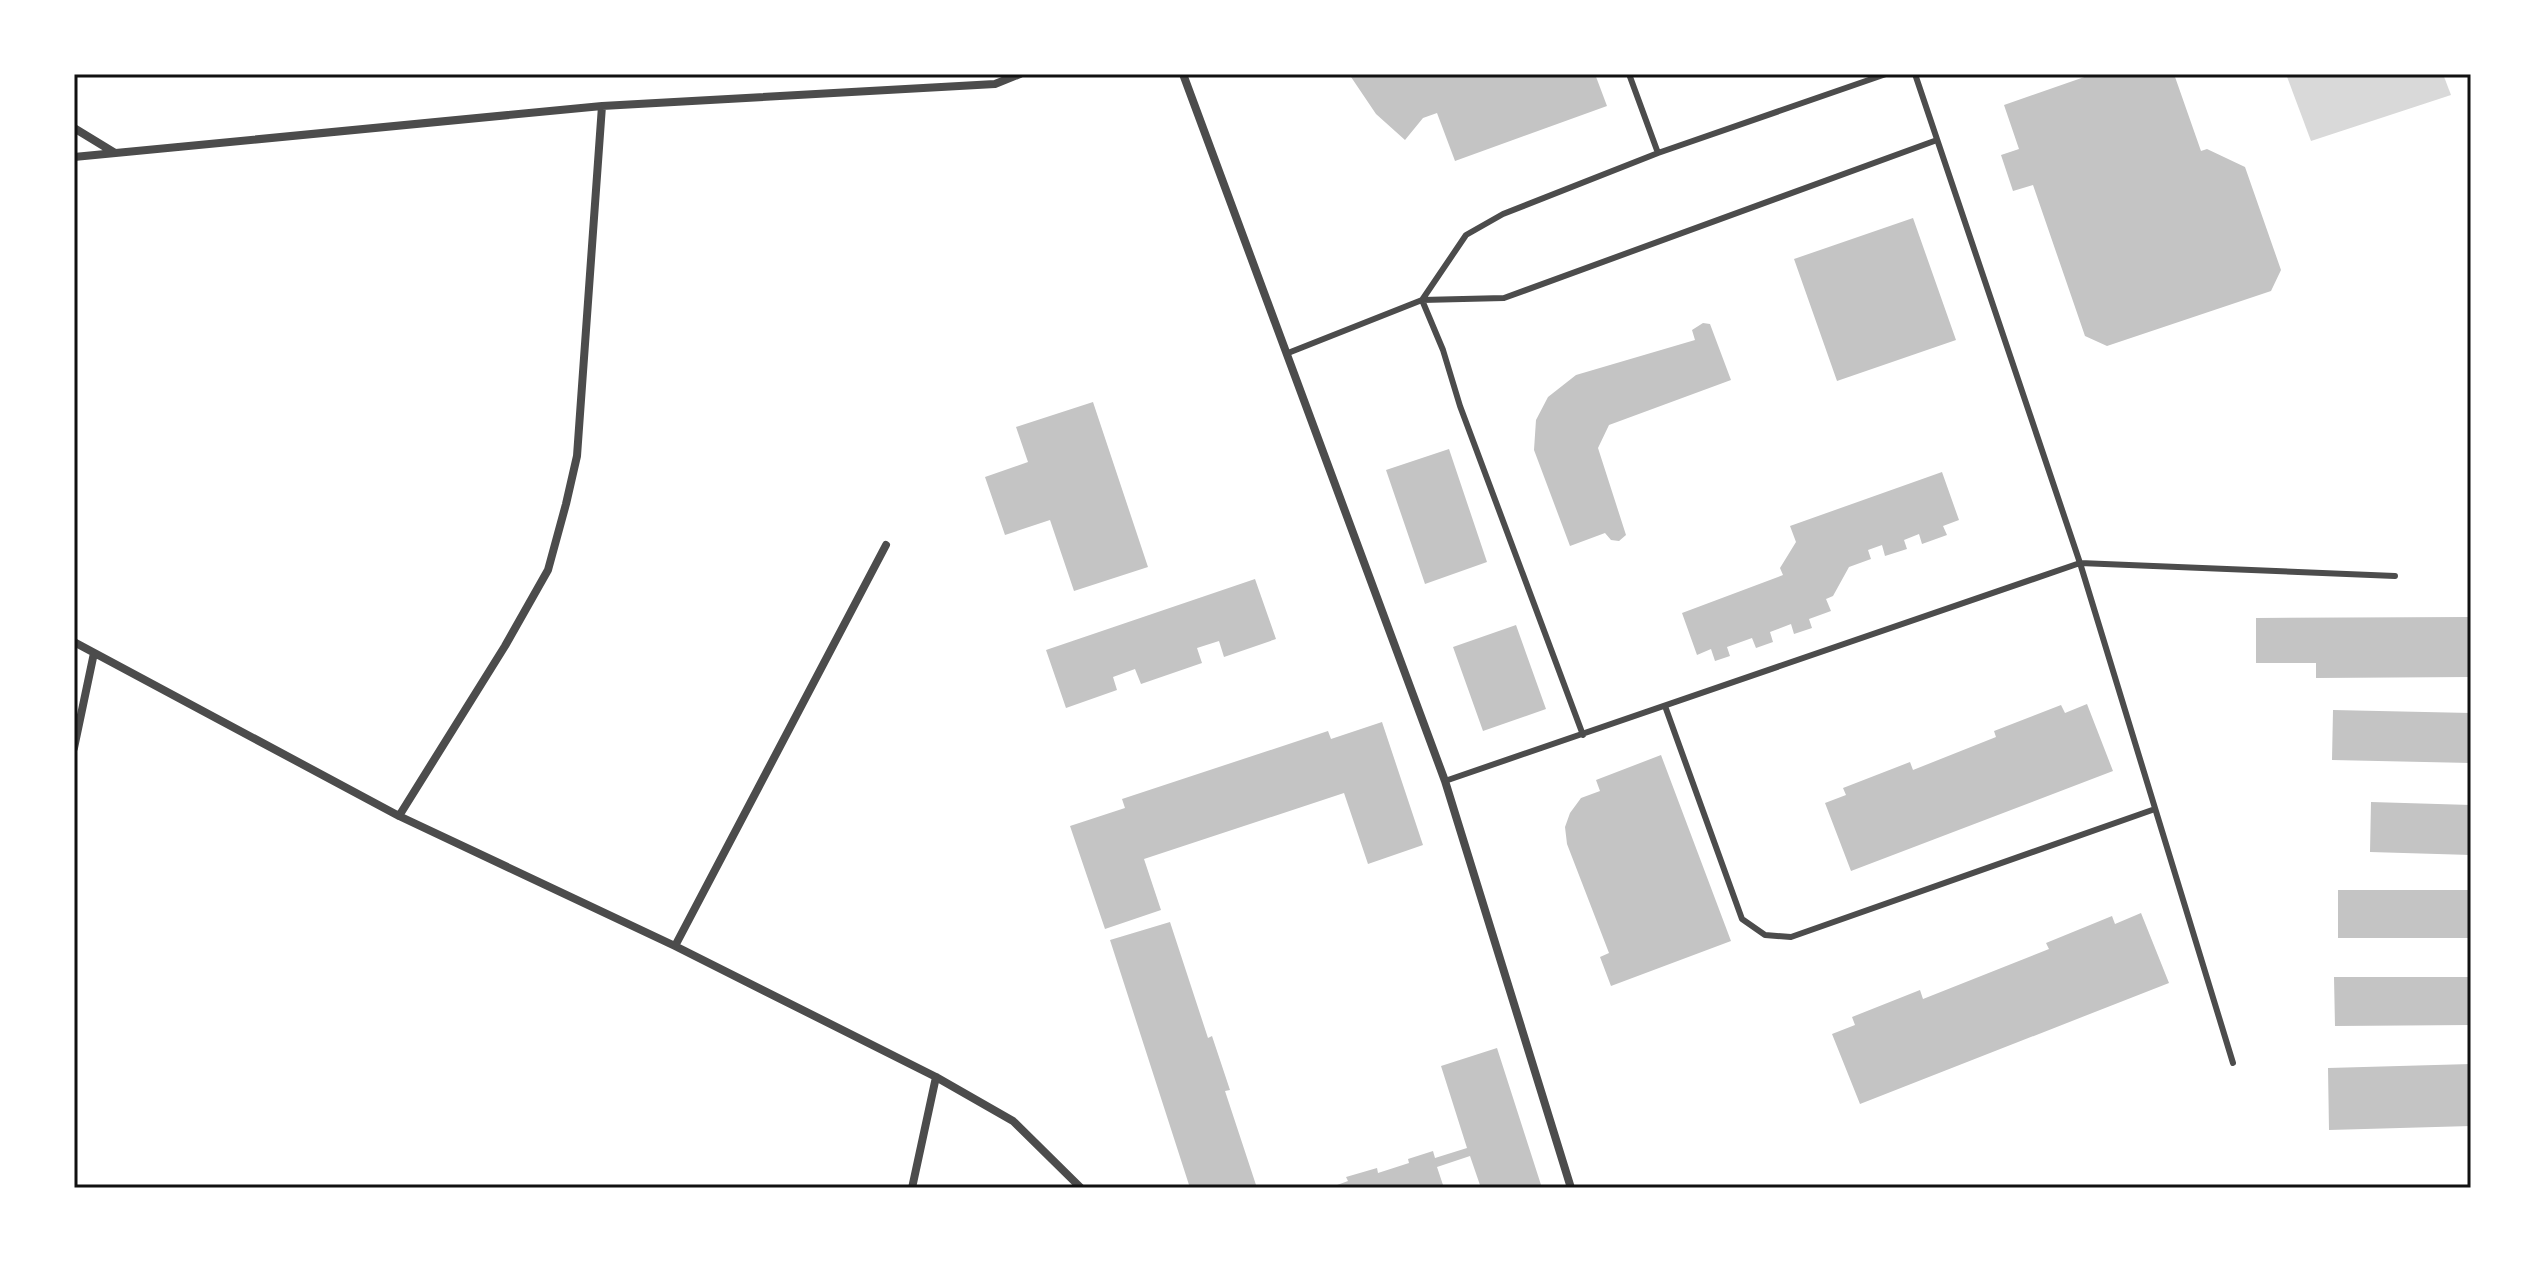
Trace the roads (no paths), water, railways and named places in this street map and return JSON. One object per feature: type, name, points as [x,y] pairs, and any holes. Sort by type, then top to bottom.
[{"type":"street","points":[[74,157],[602,106],[995,84],[1020,74]]},
{"type":"street","points":[[1183,74],[1445,781],[1571,1188]]},
{"type":"street","points":[[399,816],[505,646],[548,570],[577,456],[602,106]]},
{"type":"street","points":[[74,128],[116,153]]},
{"type":"street","points":[[675,946],[886,545]]},
{"type":"street","points":[[74,642],[399,816],[675,946],[936,1077],[1013,1121],[1081,1188]]},
{"type":"street","points":[[74,748],[94,653]]},
{"type":"street","points":[[912,1188],[936,1077]]},
{"type":"lane","points":[[1629,74],[1658,153]]},
{"type":"lane","points":[[1422,300],[1466,235],[1503,214],[1658,153],[1886,74]]},
{"type":"lane","points":[[1915,74],[2080,563],[2233,1063]]},
{"type":"lane","points":[[1288,353],[1422,300],[1504,298],[1937,140]]},
{"type":"lane","points":[[1422,300],[1583,735]]},
{"type":"lane","points":[[1445,781],[2080,563],[2395,576]]},
{"type":"lane","points":[[1665,706],[1742,919],[1765,935],[1791,937],[2155,809]]}]
